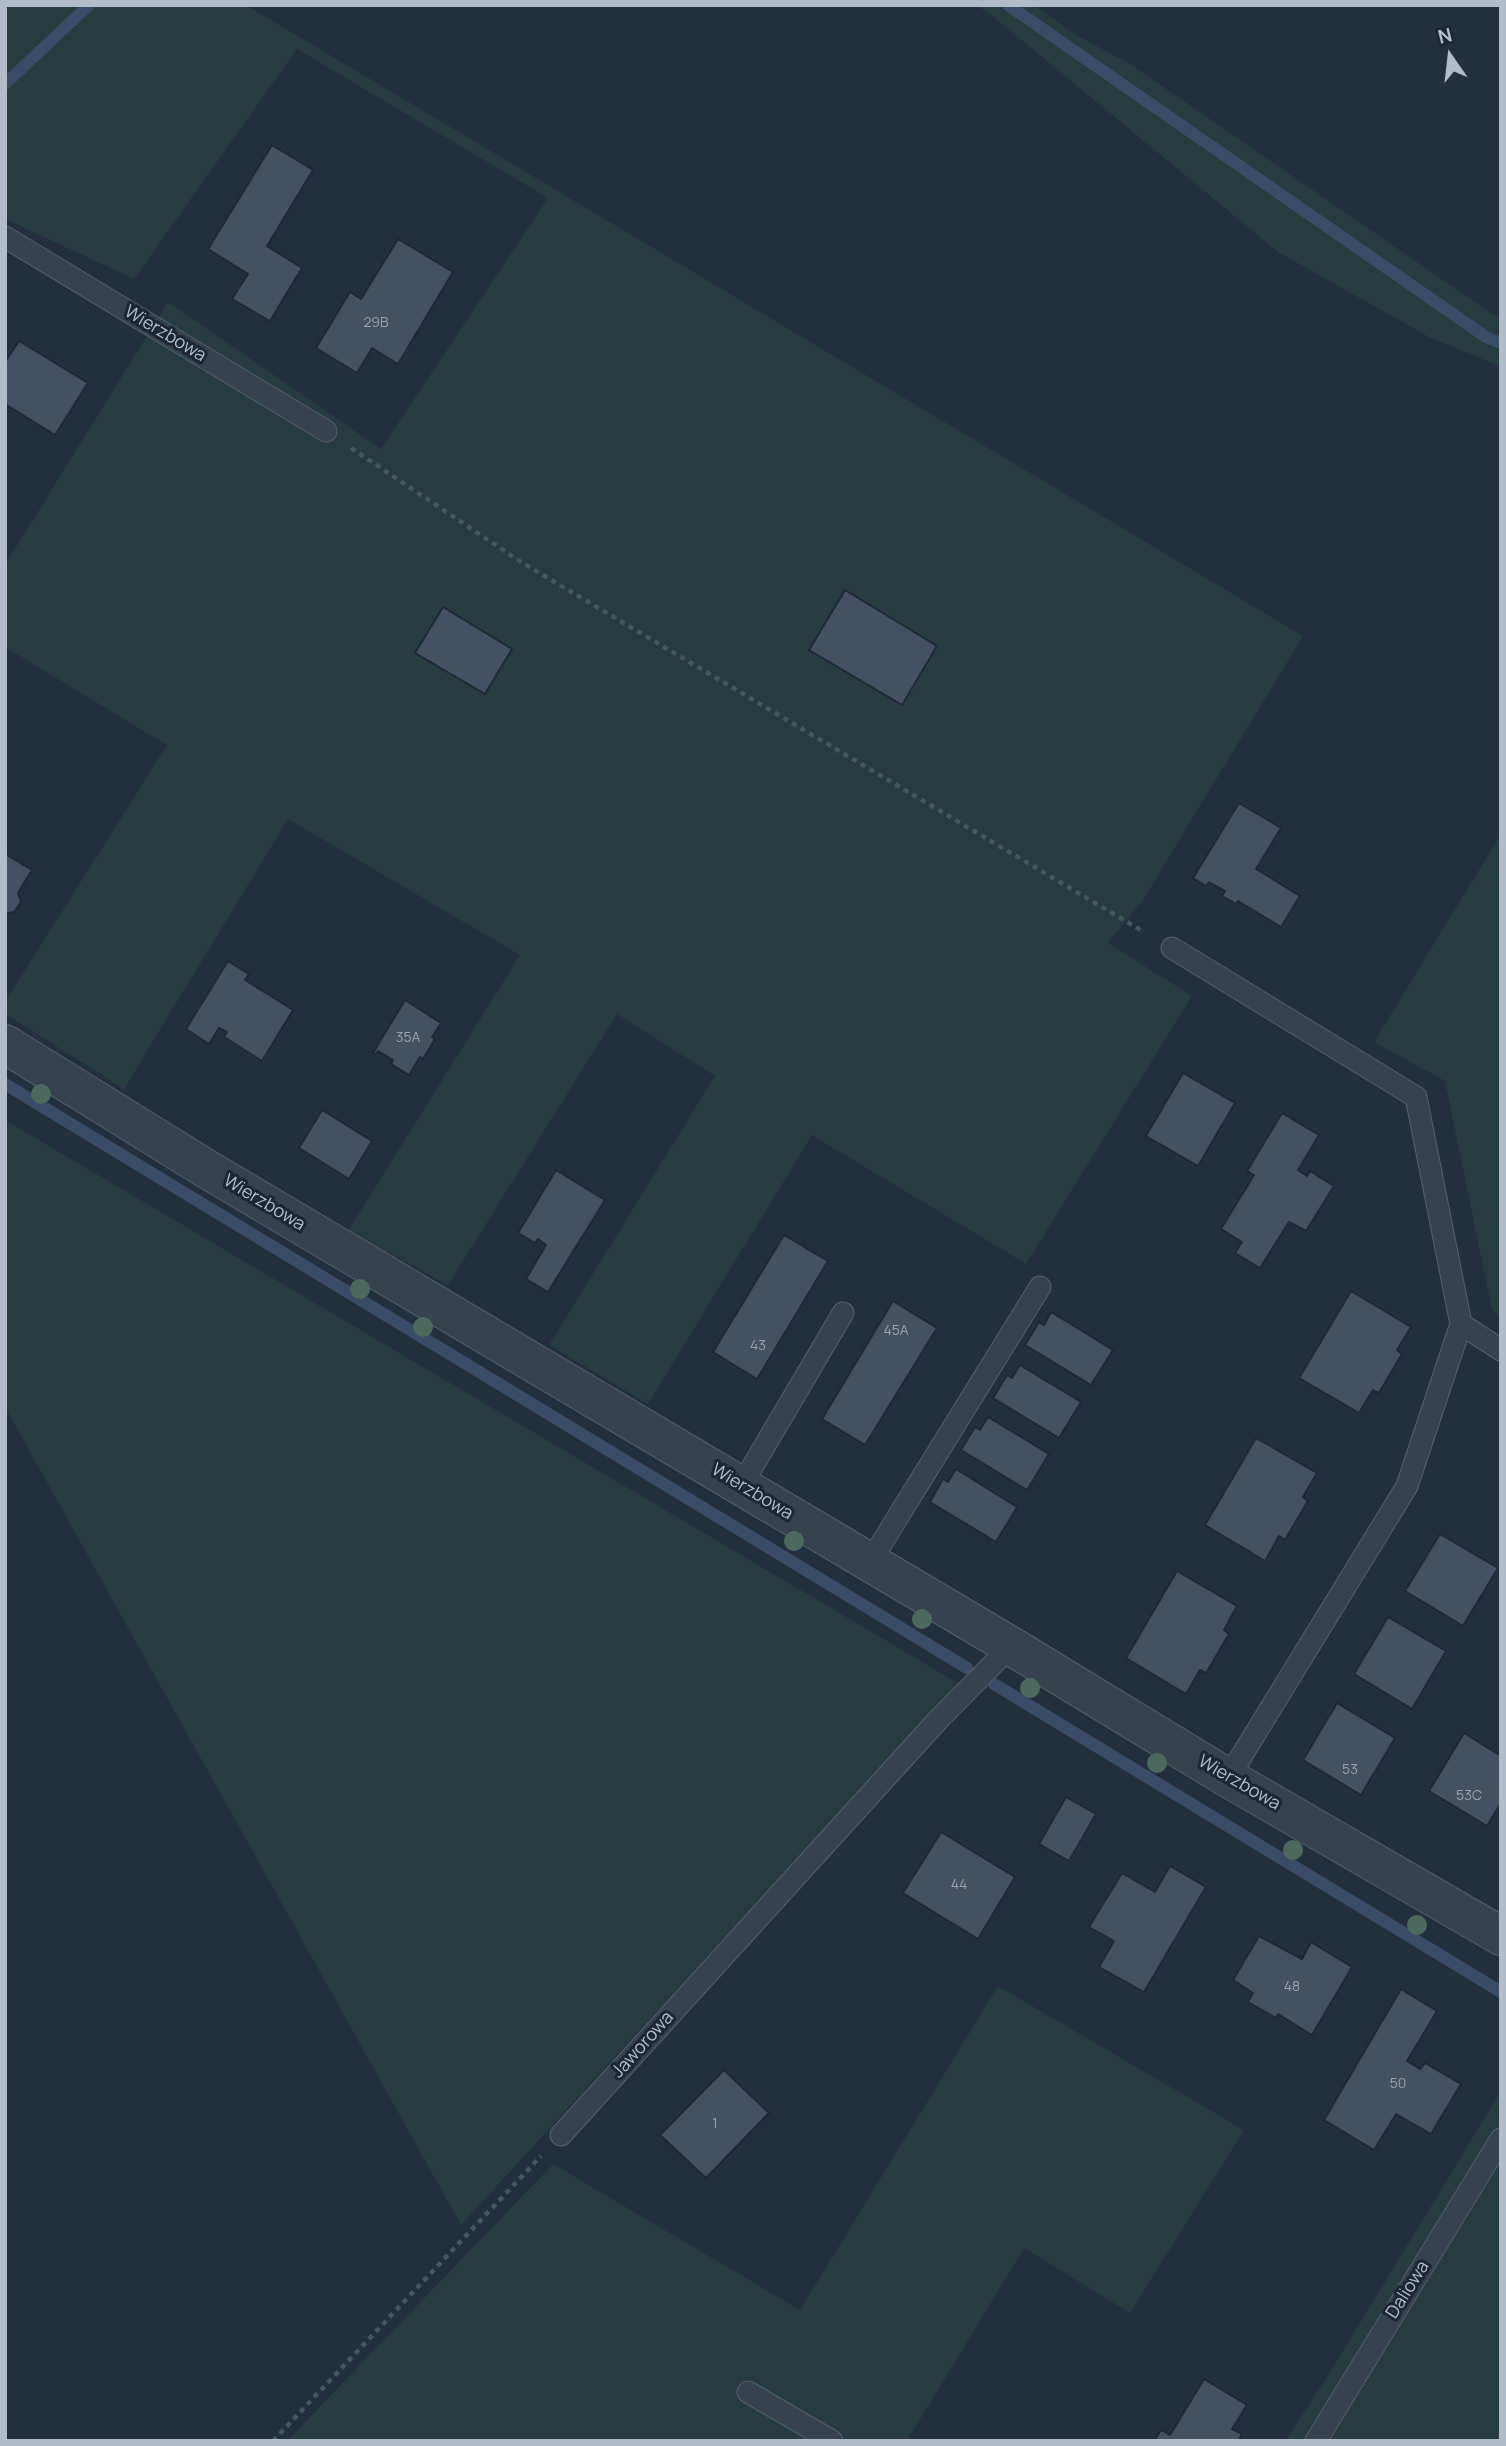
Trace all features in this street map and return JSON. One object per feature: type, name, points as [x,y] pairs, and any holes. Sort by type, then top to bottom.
[{"type":"street","name":"Wierzbowa","points":[[5,1044],[217,1175],[1228,1777],[1501,1936]]},
{"type":"lane","name":"Wierzbowa","points":[[5,237],[326,431]]},
{"type":"lane","points":[[1172,948],[1416,1097],[1461,1324],[1407,1486],[1228,1777]]},
{"type":"lane","points":[[870,1562],[1040,1287]]},
{"type":"lane","points":[[741,1486],[843,1313]]},
{"type":"lane","points":[[1461,1324],[1501,1350]]},
{"type":"lane","name":"Jaworowa","points":[[561,2135],[938,1720],[1010,1646]]},
{"type":"lane","name":"Daliowa","points":[[1316,2441],[1501,2139]]},
{"type":"lane","points":[[748,2392],[832,2441]]},
{"type":"path","points":[[326,431],[522,562],[1172,948]]},
{"type":"path","points":[[273,2441],[561,2135]]},
{"type":"green space","points":[[5,5],[246,5],[1303,636],[1143,900],[1108,943],[1192,996],[1026,1264],[812,1135],[648,1404],[549,1345],[715,1076],[617,1014],[448,1285],[348,1231],[520,955],[288,819],[124,1089],[5,1014],[5,1002],[167,745],[5,647],[5,565],[168,302],[381,449],[548,198],[297,49],[134,279],[5,219]]},
{"type":"green space","points":[[976,5],[1034,5],[1076,35],[1130,64],[1501,320],[1501,367],[1429,337],[1278,252]]},
{"type":"green space","points":[[1501,834],[1501,1316],[1492,1310],[1445,1081],[1374,1042]]},
{"type":"green space","points":[[5,1120],[958,1683],[461,2225],[5,1407]]},
{"type":"green space","points":[[998,1986],[1244,2130],[1130,2313],[1024,2248],[907,2441],[287,2441],[553,2164],[800,2310]]},
{"type":"green space","points":[[1501,2091],[1501,2441],[1285,2441],[1329,2374]]},
{"type":"building","points":[[272,145],[313,170],[267,246],[302,268],[270,321],[232,299],[248,274],[208,249]]},
{"type":"building","points":[[398,239],[453,272],[398,364],[372,348],[357,373],[316,348],[350,292],[361,299]]},
{"type":"building","points":[[19,341],[88,383],[55,435],[5,404],[5,362]]},
{"type":"building","points":[[845,590],[937,646],[902,705],[809,650]]},
{"type":"building","points":[[443,607],[512,649],[485,694],[415,653]]},
{"type":"building","points":[[1239,803],[1281,828],[1256,869],[1300,896],[1281,927],[1238,901],[1236,904],[1222,896],[1225,891],[1209,882],[1206,886],[1193,878]]},
{"type":"building","points":[[5,854],[32,870],[18,893],[21,902],[14,912],[5,914]]},
{"type":"building","points":[[228,961],[249,974],[245,980],[293,1010],[262,1061],[224,1037],[227,1032],[219,1028],[209,1044],[186,1029]]},
{"type":"building","points":[[405,1000],[441,1023],[423,1059],[420,1057],[409,1075],[391,1064],[393,1060],[378,1051],[373,1053]]},
{"type":"building","points":[[1183,1073],[1235,1103],[1198,1166],[1146,1136]]},
{"type":"building","points":[[322,1110],[372,1141],[349,1179],[299,1148]]},
{"type":"building","points":[[1282,1113],[1319,1135],[1298,1170],[1307,1176],[1310,1171],[1334,1186],[1306,1231],[1289,1222],[1260,1268],[1235,1253],[1242,1242],[1221,1229],[1254,1175],[1247,1171]]},
{"type":"building","points":[[556,1170],[605,1200],[548,1292],[526,1279],[546,1245],[538,1239],[535,1243],[518,1233]]},
{"type":"building","points":[[784,1235],[828,1261],[757,1379],[713,1352]]},
{"type":"building","points":[[1351,1291],[1411,1327],[1397,1350],[1402,1354],[1379,1393],[1373,1390],[1359,1413],[1299,1378]]},
{"type":"building","points":[[893,1301],[937,1328],[865,1445],[822,1419]]},
{"type":"building","points":[[1051,1312],[1113,1350],[1091,1385],[1025,1345],[1039,1322],[1044,1325]]},
{"type":"building","points":[[1020,1365],[1081,1402],[1059,1438],[993,1398],[1007,1375],[1012,1378]]},
{"type":"building","points":[[988,1417],[1049,1454],[1027,1490],[961,1450],[975,1427],[980,1430]]},
{"type":"building","points":[[1256,1438],[1317,1473],[1303,1497],[1308,1501],[1285,1540],[1279,1536],[1265,1561],[1205,1525]]},
{"type":"building","points":[[956,1469],[1017,1507],[996,1542],[930,1502],[943,1479],[948,1482]]},
{"type":"building","points":[[1440,1534],[1498,1568],[1463,1626],[1405,1591]]},
{"type":"building","points":[[1177,1571],[1237,1606],[1224,1630],[1229,1634],[1206,1673],[1200,1670],[1186,1694],[1126,1658]]},
{"type":"building","points":[[1388,1617],[1446,1651],[1412,1709],[1354,1674]]},
{"type":"building","points":[[1337,1703],[1395,1738],[1361,1795],[1303,1760]]},
{"type":"building","points":[[1464,1733],[1501,1756],[1501,1803],[1487,1826],[1429,1791]]},
{"type":"building","points":[[1066,1797],[1096,1814],[1069,1861],[1039,1844]]},
{"type":"building","points":[[941,1832],[1015,1877],[978,1939],[903,1893]]},
{"type":"building","points":[[1170,1866],[1206,1887],[1144,1992],[1099,1967],[1114,1941],[1089,1927],[1122,1873],[1155,1892]]},
{"type":"building","points":[[1259,1936],[1302,1959],[1311,1942],[1352,1967],[1312,2035],[1278,2014],[1276,2018],[1248,2002],[1253,1993],[1233,1980]]},
{"type":"building","points":[[1401,1989],[1437,2011],[1407,2061],[1420,2069],[1425,2063],[1461,2084],[1431,2134],[1396,2114],[1374,2150],[1324,2120]]},
{"type":"building","points":[[724,2070],[769,2113],[706,2178],[660,2135]]},
{"type":"building","points":[[1204,2379],[1247,2405],[1232,2429],[1242,2434],[1238,2441],[1154,2441],[1161,2430],[1170,2435]]},
{"type":"waterway","points":[[5,84],[89,5]]},
{"type":"waterway","points":[[1008,5],[1486,337],[1501,343]]},
{"type":"waterway","points":[[5,1084],[967,1668]]},
{"type":"waterway","points":[[994,1684],[1501,1992]]}]
